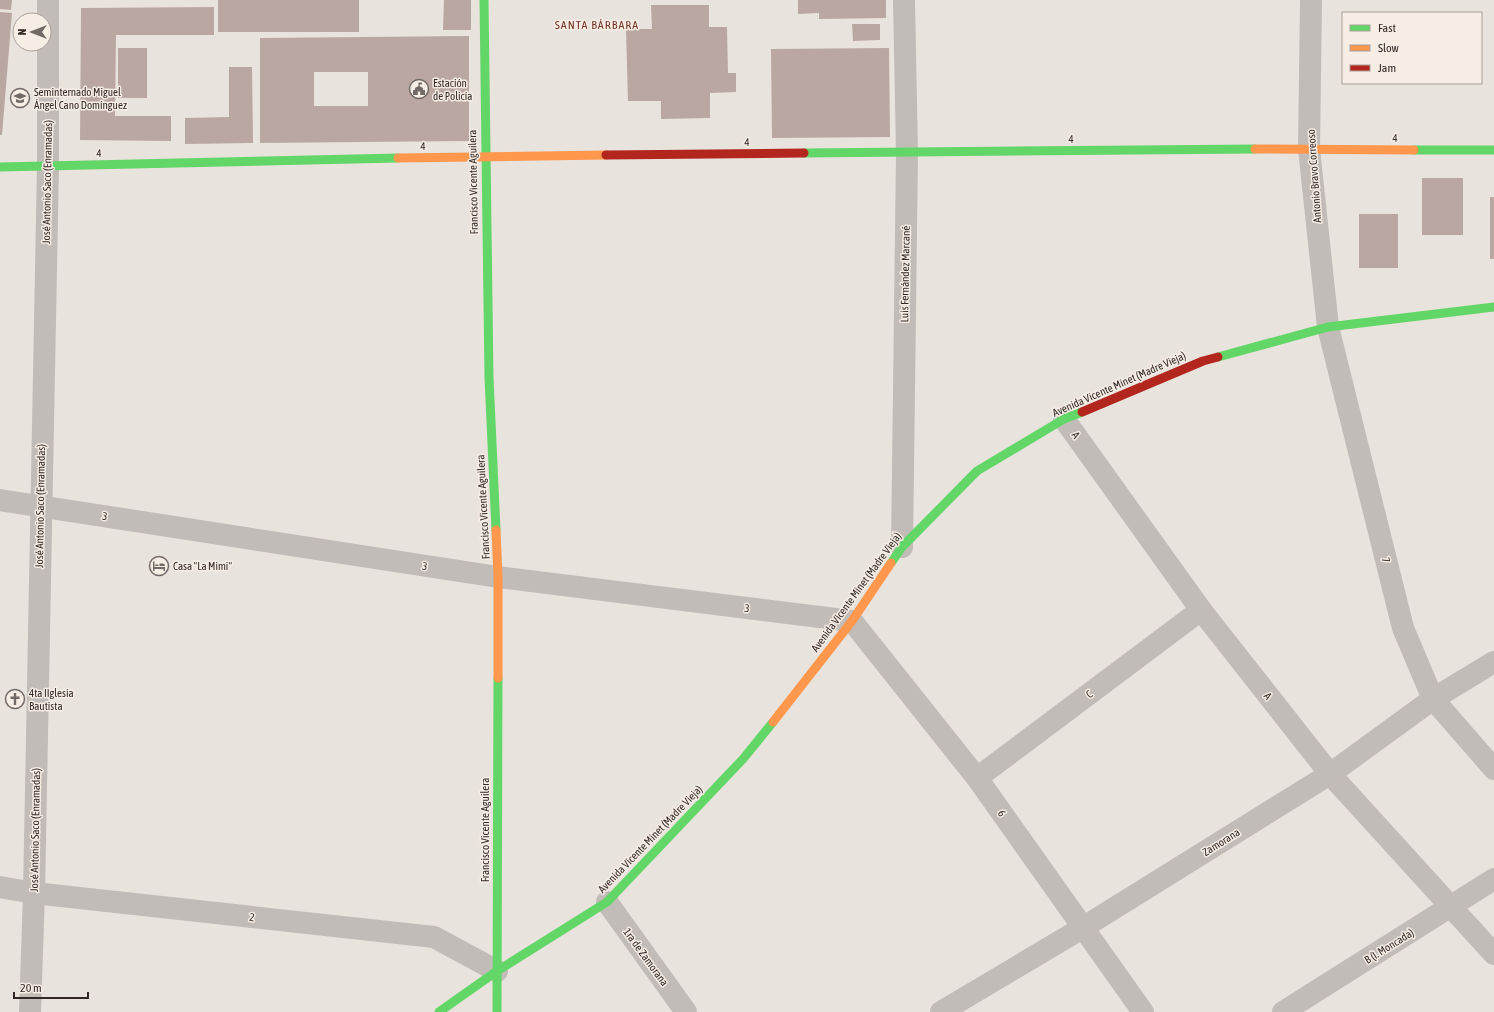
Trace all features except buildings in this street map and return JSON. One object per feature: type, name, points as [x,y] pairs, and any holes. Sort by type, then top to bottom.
[{"type":"main road","name":"Francisco Vicente Aguilera","points":[[484,0],[489,378],[498,577],[497,1012]]},
{"type":"main road","name":"4","points":[[0,167],[485,156],[906,152],[1494,150]]},
{"type":"main road","name":"Avenida Vicente Minet (Madre Vieja)","points":[[439,1012],[497,971],[607,902],[743,759],[852,621],[902,547],[977,471],[1064,419],[1203,361],[1328,328],[1494,307]]},
{"type":"street","name":"José Antonio Saco (Enramadas)","points":[[30,1012],[34,893],[40,506],[48,166],[48,0]]},
{"type":"street","name":"Luis Fernández Marcané","points":[[902,547],[906,152],[904,0]]},
{"type":"street","name":"Antonio Bravo Correoso","points":[[1311,0],[1309,150],[1328,328]]},
{"type":"street","name":"7","points":[[1328,328],[1403,628],[1433,698],[1494,769]]},
{"type":"street","name":"A","points":[[1064,419],[1201,610],[1330,774],[1494,954]]},
{"type":"street","name":"3","points":[[0,500],[498,577],[852,621]]},
{"type":"street","name":"C","points":[[978,778],[1201,610]]},
{"type":"street","name":"6","points":[[852,621],[978,778],[1143,1012]]},
{"type":"street","name":"Zamorana","points":[[941,1012],[1084,927],[1330,774],[1433,698],[1494,662]]},
{"type":"street","name":"B (I. Moncada)","points":[[1283,1012],[1494,880]]},
{"type":"street","name":"2","points":[[0,887],[34,893],[434,937],[497,971]]},
{"type":"street","name":"1ra de Zamorana","points":[[607,902],[686,1012]]},
{"type":"traffic: fast","points":[[484,0],[489,378],[496,530]]},
{"type":"traffic: fast","points":[[804,153],[1255,149]]},
{"type":"traffic: fast","points":[[1414,150],[1494,150]]},
{"type":"traffic: fast","points":[[0,167],[398,158]]},
{"type":"traffic: fast","points":[[1218,357],[1328,327],[1494,307]]},
{"type":"traffic: fast","points":[[891,563],[902,547],[977,471],[1064,419],[1082,412]]},
{"type":"traffic: fast","points":[[497,1012],[498,678]]},
{"type":"traffic: fast","points":[[439,1012],[497,971],[607,902],[743,759],[773,722]]},
{"type":"traffic: slow","points":[[1255,149],[1414,150]]},
{"type":"traffic: slow","points":[[398,158],[606,155]]},
{"type":"traffic: slow","points":[[496,530],[498,577],[498,678]]},
{"type":"traffic: slow","points":[[773,722],[852,621],[891,563]]},
{"type":"traffic: jam","points":[[606,155],[804,153]]},
{"type":"traffic: jam","points":[[1082,412],[1203,361],[1218,357]]},
{"type":"place","name":"Estación de Policía","points":[[419,89]]},
{"type":"place","name":"Seminternado Miguel Ángel Cano Domínguez","points":[[20,98]]},
{"type":"place","name":"Casa \"La Mimi\"","points":[[159,566]]},
{"type":"place","name":"4ta IIglesia Bautista","points":[[15,699]]},
{"type":"district","name":"SANTA BÁRBARA","points":[[597,25]]}]
